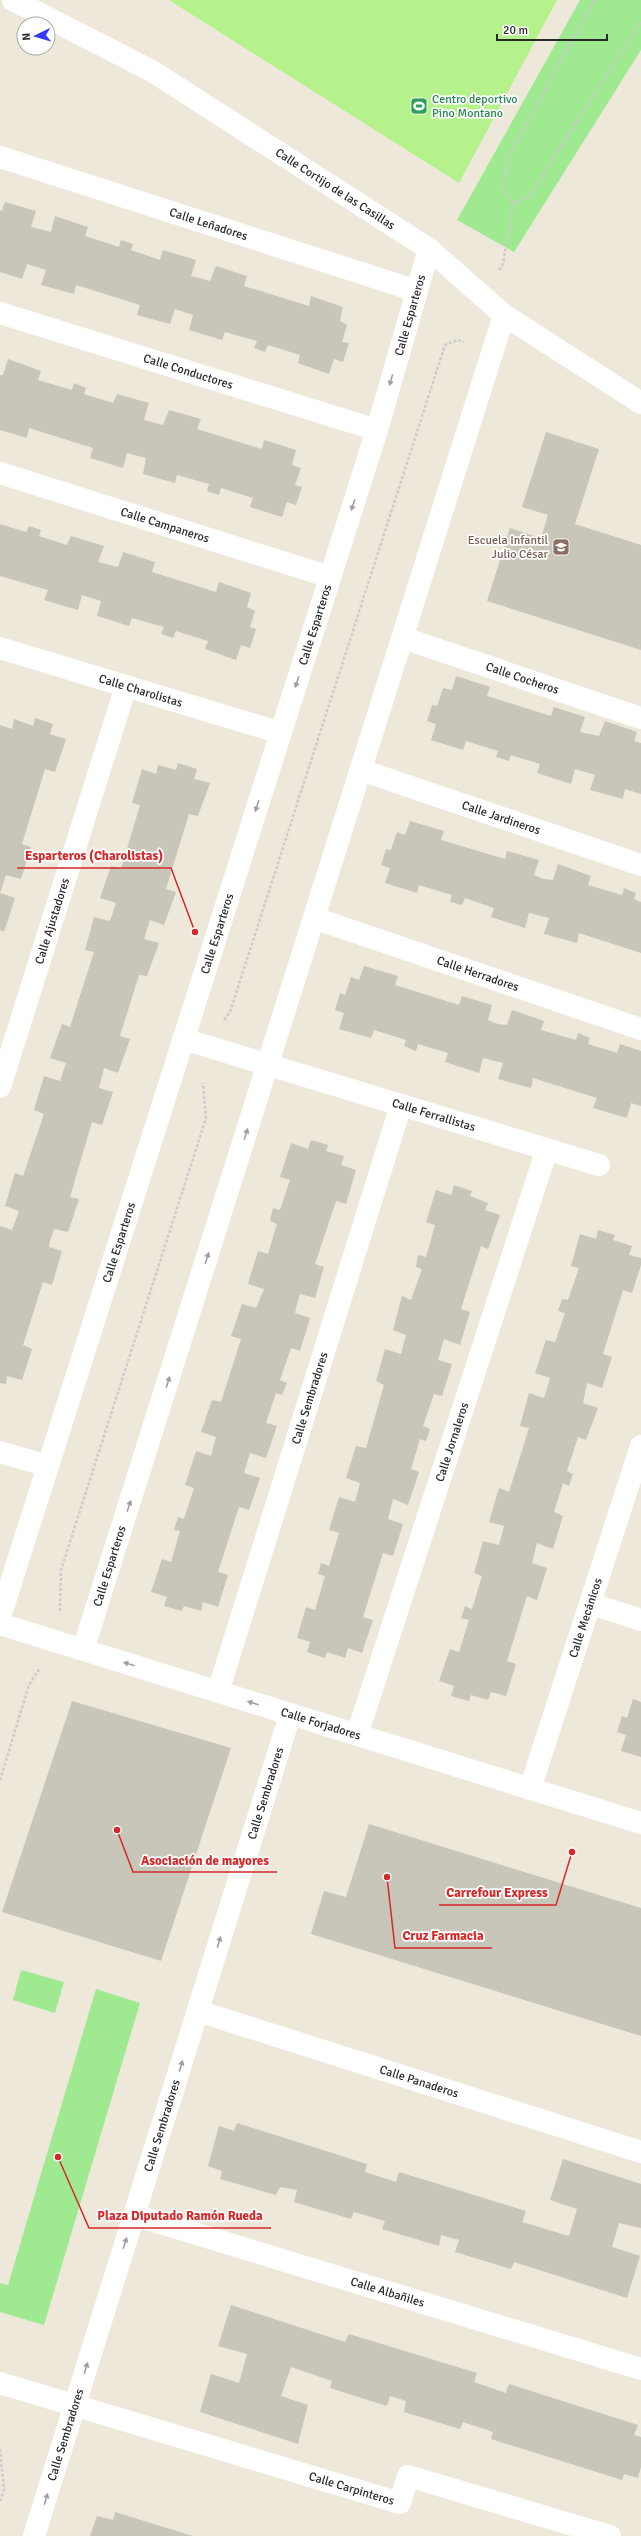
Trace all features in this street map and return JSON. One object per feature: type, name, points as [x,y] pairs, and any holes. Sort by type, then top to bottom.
[{"type":"street","name":"Calle Cortijo de las Casillas","points":[[13,0],[152,71],[429,249],[504,316],[641,403]]},
{"type":"street","name":"Calle Leñadores","points":[[0,158],[417,290]]},
{"type":"street","name":"Calle Esparteros","points":[[0,1617],[377,430],[429,249]]},
{"type":"street","name":"Calle Conductores","points":[[0,313],[377,430]]},
{"type":"street","name":"Calle Esparteros","points":[[83,1650],[504,316]]},
{"type":"street","name":"Calle Campaneros","points":[[0,473],[330,577]]},
{"type":"street","name":"Calle Cocheros","points":[[403,638],[641,718]]},
{"type":"street","name":"Calle Charolistas","points":[[0,648],[280,733]]},
{"type":"street","name":"Calle Ajustadores","points":[[0,1087],[126,686]]},
{"type":"street","name":"Calle Jardineros","points":[[361,770],[641,865]]},
{"type":"street","name":"Calle Herradores","points":[[314,918],[641,1029]]},
{"type":"street","name":"Calle Ferrallistas","points":[[183,1039],[599,1165]]},
{"type":"street","name":"Calle Sembradores","points":[[218,1692],[401,1105]]},
{"type":"street","name":"Calle Jornaleros","points":[[357,1735],[547,1149]]},
{"type":"street","name":"Calle Mecánicos","points":[[530,1789],[637,1472],[641,1446]]},
{"type":"street","points":[[0,1452],[48,1466]]},
{"type":"street","points":[[592,1604],[641,1620]]},
{"type":"street","name":"Calle Forjadores","points":[[0,1624],[641,1823]]},
{"type":"street","name":"Calle Sembradores","points":[[34,2536],[290,1714]]},
{"type":"street","name":"Calle Panaderos","points":[[198,2011],[641,2152]]},
{"type":"street","name":"Calle Albañiles","points":[[134,2215],[641,2369]]},
{"type":"street","points":[[0,2383],[75,2405]]},
{"type":"street","name":"Calle Carpinteros","points":[[75,2405],[400,2503],[408,2476],[610,2536]]},
{"type":"path","points":[[483,296],[503,264],[513,203],[502,188],[509,157],[594,0]]},
{"type":"path","points":[[513,203],[529,196],[641,21]]},
{"type":"path","points":[[222,1022],[230,1012],[445,346],[458,340],[470,346]]},
{"type":"path","points":[[62,1605],[61,1570],[206,1118],[203,1079]]},
{"type":"path","points":[[0,1780],[30,1685],[42,1665]]},
{"type":"path","points":[[0,2449],[4,2489],[0,2502]]},
{"type":"green space","name":"Centro deportivo Pino Montano","points":[[169,0],[557,0],[459,183]]},
{"type":"green space","points":[[580,0],[641,0],[641,50],[514,252],[457,220]]},
{"type":"green space","points":[[21,1970],[64,1982],[55,2013],[13,2000]]},
{"type":"green space","points":[[96,1989],[140,2003],[44,2325],[0,2312],[0,2283],[8,2285]]},
{"type":"building","points":[[5,202],[36,211],[31,227],[51,232],[55,216],[88,227],[85,236],[119,247],[121,240],[133,244],[131,250],[160,260],[163,250],[196,260],[191,276],[210,281],[216,266],[247,276],[244,286],[309,306],[311,296],[343,307],[340,321],[347,325],[342,342],[349,343],[343,362],[334,359],[329,374],[298,363],[300,355],[268,345],[265,352],[254,348],[257,341],[225,332],[222,340],[189,330],[193,315],[175,309],[170,324],[137,315],[140,305],[76,285],[74,294],[41,285],[46,270],[27,264],[22,279],[0,272],[0,210],[2,211]]},
{"type":"building","points":[[8,359],[41,371],[38,380],[72,390],[74,383],[86,388],[84,394],[113,403],[117,394],[149,403],[144,420],[163,425],[169,410],[201,419],[197,429],[262,449],[264,440],[296,450],[292,465],[301,468],[295,485],[302,487],[296,505],[287,502],[282,517],[250,507],[253,498],[221,488],[219,495],[207,491],[209,484],[177,475],[175,483],[143,474],[146,458],[127,453],[123,468],[90,458],[93,448],[29,428],[27,438],[0,430],[0,375],[3,375]]},
{"type":"building","points":[[546,432],[599,449],[575,524],[641,545],[641,650],[487,601],[510,528],[541,538],[548,515],[522,507]]},
{"type":"building","points":[[0,524],[26,532],[29,526],[41,530],[39,536],[67,545],[71,536],[104,546],[98,562],[118,567],[123,552],[155,562],[152,572],[216,592],[219,582],[251,593],[247,607],[255,611],[250,627],[256,629],[250,648],[241,645],[236,660],[205,649],[208,641],[176,631],[173,638],[161,634],[164,627],[132,618],[129,626],[97,616],[101,601],[82,595],[78,610],[44,600],[48,590],[0,576]]},
{"type":"building","points":[[456,676],[490,687],[487,696],[551,716],[554,707],[585,717],[580,732],[599,736],[605,721],[637,732],[634,741],[641,743],[641,794],[625,789],[623,799],[590,790],[595,775],[575,769],[571,784],[537,773],[540,764],[511,755],[509,761],[496,757],[498,751],[466,741],[463,750],[431,740],[436,724],[427,721],[432,705],[437,706],[443,688],[452,690]]},
{"type":"building","points":[[35,718],[53,724],[50,734],[66,739],[55,772],[45,769],[22,844],[31,847],[21,879],[6,875],[0,893],[0,725],[12,729],[14,719],[33,726]]},
{"type":"building","points":[[178,763],[197,769],[194,779],[210,783],[198,816],[189,814],[166,889],[176,892],[164,925],[150,920],[144,939],[159,943],[147,976],[139,975],[120,1036],[130,1039],[118,1073],[104,1068],[99,1088],[113,1092],[102,1125],[92,1122],[70,1197],[79,1199],[68,1232],[54,1229],[50,1241],[49,1247],[62,1251],[52,1285],[43,1282],[23,1345],[32,1349],[22,1380],[7,1376],[6,1384],[0,1383],[0,1226],[12,1230],[19,1211],[5,1206],[15,1173],[23,1176],[44,1114],[34,1110],[44,1076],[60,1081],[66,1063],[50,1058],[62,1024],[70,1027],[94,952],[85,950],[94,917],[110,921],[116,903],[100,898],[111,866],[121,869],[140,805],[132,803],[142,769],[156,774],[158,765],[176,770]]},
{"type":"building","points":[[410,821],[444,831],[441,840],[505,859],[507,851],[539,860],[534,875],[544,879],[553,880],[558,864],[591,876],[588,885],[622,895],[624,888],[636,893],[634,899],[641,902],[641,953],[579,933],[577,943],[544,934],[549,918],[529,913],[525,928],[491,917],[494,908],[465,898],[462,905],[450,902],[452,895],[419,885],[417,893],[385,883],[390,868],[381,865],[386,849],[391,850],[397,832],[405,835]]},
{"type":"building","points":[[0,893],[15,898],[4,932],[0,930]]},
{"type":"building","points":[[364,966],[398,976],[395,985],[459,1005],[462,996],[492,1005],[488,1020],[498,1024],[507,1025],[512,1010],[544,1021],[541,1030],[576,1040],[578,1033],[590,1038],[588,1044],[617,1053],[620,1044],[641,1051],[641,1106],[631,1103],[627,1118],[593,1108],[597,1098],[533,1078],[531,1088],[498,1079],[503,1063],[483,1058],[479,1073],[445,1062],[448,1053],[418,1044],[416,1051],[404,1046],[406,1040],[374,1030],[371,1038],[339,1029],[344,1013],[335,1010],[340,993],[345,995],[351,977],[359,980]]},
{"type":"building","points":[[311,1140],[328,1145],[326,1151],[344,1156],[341,1165],[356,1170],[346,1204],[336,1201],[315,1264],[324,1267],[315,1298],[300,1294],[295,1313],[310,1318],[300,1351],[291,1348],[280,1380],[287,1383],[282,1395],[276,1393],[266,1423],[277,1426],[266,1458],[250,1453],[244,1473],[260,1478],[249,1510],[239,1507],[218,1572],[228,1575],[218,1607],[203,1602],[201,1611],[184,1606],[182,1611],[164,1606],[167,1597],[151,1592],[162,1559],[171,1562],[180,1531],[174,1530],[178,1517],[184,1519],[194,1488],[185,1485],[196,1451],[211,1456],[216,1437],[201,1432],[212,1400],[221,1402],[241,1339],[231,1336],[242,1304],[256,1308],[264,1289],[248,1284],[258,1251],[268,1254],[277,1224],[270,1221],[273,1208],[280,1210],[290,1180],[280,1177],[291,1143],[308,1149]]},
{"type":"building","points":[[454,1185],[472,1191],[470,1196],[488,1203],[485,1210],[500,1215],[488,1249],[481,1246],[461,1309],[470,1312],[460,1345],[444,1339],[438,1360],[452,1364],[442,1396],[434,1394],[423,1426],[430,1429],[426,1441],[420,1439],[411,1469],[419,1472],[408,1505],[393,1499],[388,1519],[403,1524],[393,1556],[383,1553],[363,1617],[373,1620],[362,1653],[348,1648],[345,1658],[327,1652],[325,1658],[307,1652],[310,1642],[297,1638],[306,1607],[315,1610],[325,1576],[318,1574],[321,1563],[329,1566],[339,1533],[329,1530],[339,1497],[355,1502],[360,1483],[346,1478],[356,1446],[366,1448],[384,1385],[376,1381],[385,1349],[401,1354],[406,1335],[393,1330],[402,1296],[411,1300],[422,1269],[416,1267],[418,1255],[426,1257],[435,1225],[426,1222],[436,1190],[451,1195]]},
{"type":"building","points":[[598,1230],[615,1235],[613,1240],[632,1246],[629,1255],[641,1258],[641,1265],[632,1293],[623,1290],[603,1354],[612,1357],[602,1388],[587,1383],[583,1403],[598,1408],[586,1440],[578,1437],[567,1471],[573,1474],[569,1486],[563,1483],[554,1512],[563,1516],[553,1549],[537,1543],[532,1563],[547,1568],[537,1600],[527,1596],[507,1661],[516,1664],[506,1696],[491,1692],[488,1700],[471,1695],[469,1701],[451,1696],[454,1686],[439,1681],[450,1649],[459,1652],[469,1620],[461,1618],[465,1606],[472,1609],[482,1576],[474,1573],[483,1541],[499,1545],[504,1526],[489,1522],[499,1488],[509,1492],[529,1428],[520,1426],[529,1393],[544,1398],[550,1378],[535,1373],[546,1340],[555,1342],[565,1313],[558,1311],[562,1299],[568,1300],[579,1268],[571,1266],[580,1234],[596,1239]]},
{"type":"building","points":[[633,1699],[641,1702],[641,1757],[621,1751],[626,1735],[617,1732],[622,1716],[627,1718]]},
{"type":"building","points":[[72,1701],[231,1748],[161,1961],[2,1912]]},
{"type":"building","points":[[369,1824],[641,1908],[641,2036],[311,1934],[324,1891],[346,1897]]},
{"type":"building","points":[[237,2123],[367,2164],[365,2172],[396,2182],[399,2172],[526,2211],[522,2222],[569,2236],[577,2209],[550,2200],[563,2159],[641,2184],[641,2228],[619,2223],[612,2247],[640,2256],[627,2298],[514,2262],[511,2269],[455,2252],[459,2240],[441,2235],[439,2246],[382,2229],[385,2221],[354,2212],[351,2219],[294,2202],[297,2190],[280,2187],[276,2195],[220,2179],[222,2171],[208,2166],[219,2126],[234,2131]]},
{"type":"building","points":[[231,2305],[345,2342],[349,2334],[477,2373],[474,2382],[506,2393],[509,2384],[638,2425],[634,2435],[641,2437],[641,2467],[638,2478],[624,2474],[622,2480],[491,2439],[493,2432],[463,2422],[460,2429],[404,2412],[406,2401],[390,2396],[387,2406],[330,2388],[332,2381],[291,2367],[281,2396],[308,2405],[298,2444],[200,2412],[211,2374],[239,2383],[247,2354],[218,2346]]},
{"type":"building","points":[[115,2512],[193,2536],[90,2536],[97,2516],[113,2520]]},
{"type":"place","name":"Centro deportivo Pino Montano","points":[[419,106]]},
{"type":"place","name":"Escuela Infantil Julio César","points":[[561,547]]},
{"type":"place","name":"Esparteros (Charolistas)","points":[[195,932]]},
{"type":"place","name":"Asociación de mayores","points":[[117,1830]]},
{"type":"place","name":"Carrefour Express","points":[[572,1852]]},
{"type":"place","name":"Cruz Farmacia","points":[[387,1877]]},
{"type":"place","name":"Plaza Diputado Ramón Rueda","points":[[58,2157]]}]
